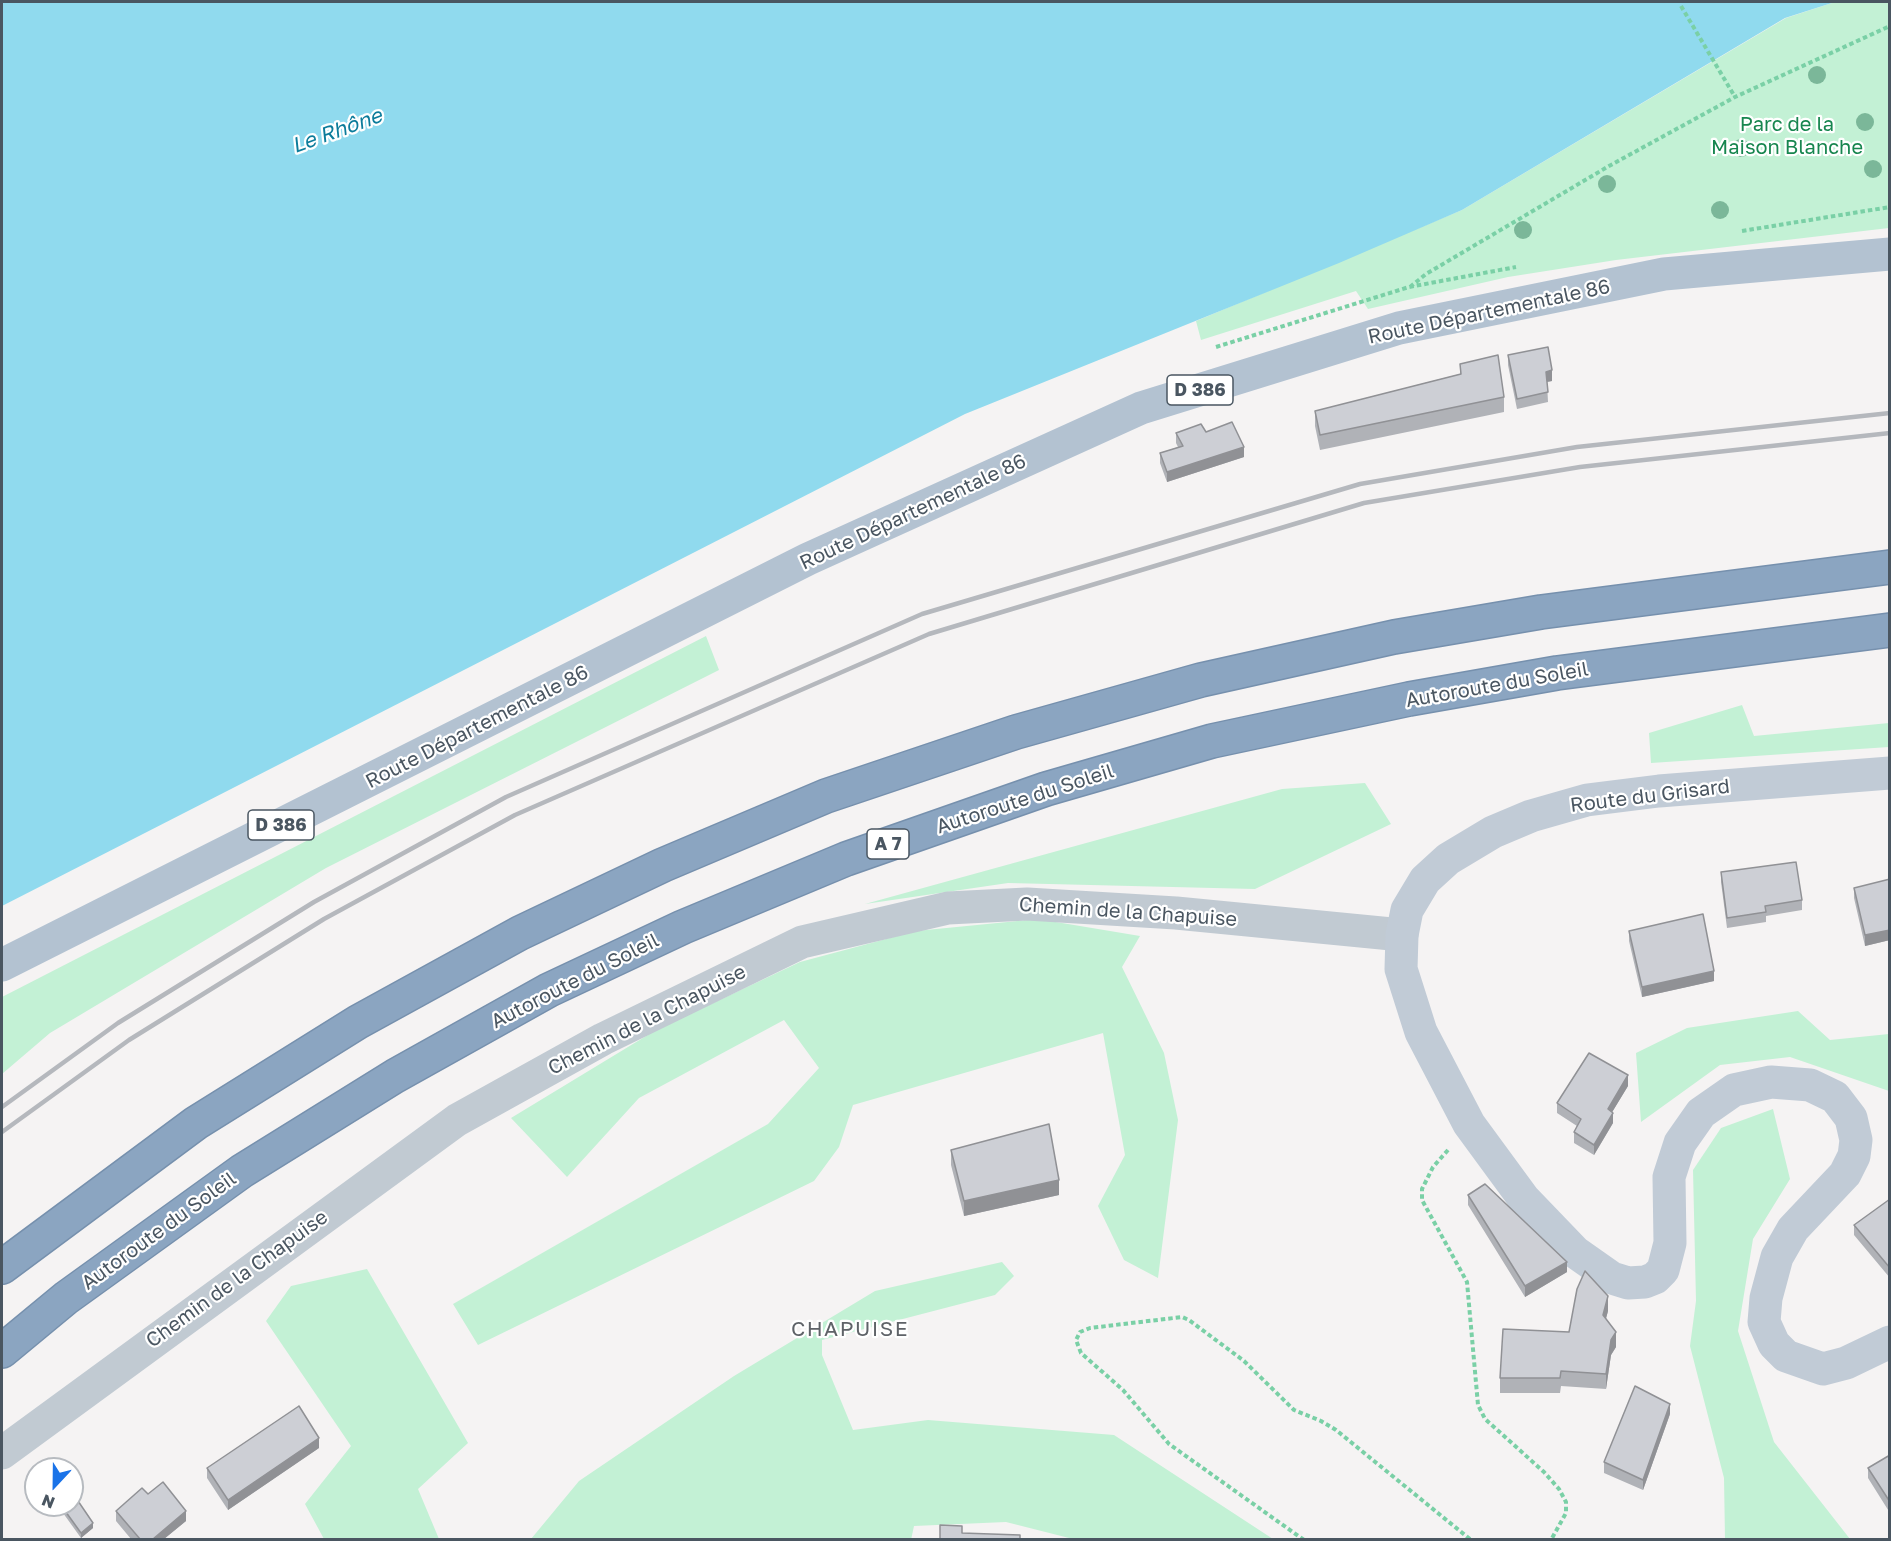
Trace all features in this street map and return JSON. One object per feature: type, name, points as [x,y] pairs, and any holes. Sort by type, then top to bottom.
[{"type":"highway","points":[[2,1267],[196,1123],[358,1022],[531,928],[663,865],[826,796],[1016,732],[1201,680],[1394,637],[1541,612],[1890,567]]},
{"type":"highway","name":"Autoroute du Soleil","points":[[2,1351],[66,1298],[242,1172],[394,1076],[549,990],[683,927],[846,859],[1046,789],[1212,741],[1409,699],[1557,673],[1890,630]]},
{"type":"main road","name":"Route Départementale 86","points":[[2,965],[808,559],[1141,408],[1399,328],[1664,274],[1890,254]]},
{"type":"street","name":"Route du Grisard","points":[[1890,773],[1659,791],[1587,800],[1532,816],[1493,832],[1448,859],[1425,880],[1407,910],[1402,935],[1401,969],[1421,1032],[1470,1124],[1524,1199],[1575,1252],[1612,1278],[1628,1283],[1645,1282],[1655,1278],[1663,1270],[1670,1243],[1669,1177],[1680,1143],[1701,1113],[1734,1090],[1771,1083],[1810,1084],[1835,1097],[1851,1118],[1856,1140],[1854,1156],[1845,1174],[1793,1229],[1777,1257],[1766,1298],[1764,1322],[1774,1344],[1786,1356],[1823,1370],[1846,1364],[1890,1342]]},
{"type":"street","name":"Chemin de la Chapuise","points":[[2,1453],[457,1120],[603,1040],[802,942],[948,908],[1027,904],[1176,912],[1402,935]]},
{"type":"path","points":[[1681,6],[1735,97]]},
{"type":"path","points":[[1409,287],[1426,274],[1588,178],[1735,97],[1890,26]]},
{"type":"path","points":[[1470,1124],[1433,1167],[1422,1189],[1422,1200],[1467,1282],[1478,1405],[1485,1419],[1544,1472],[1559,1489],[1566,1502],[1566,1513],[1551,1539]]},
{"type":"path","points":[[1304,1539],[1168,1444],[1123,1390],[1081,1353],[1076,1340],[1080,1332],[1090,1328],[1182,1317],[1189,1320],[1244,1361],[1294,1410],[1322,1420],[1336,1430],[1471,1539]]},
{"type":"green space","name":"Parc de la Maison Blanche","points":[[1835,2],[1889,2],[1889,228],[1616,260],[1508,277],[1368,309],[1356,291],[1201,340],[1196,321],[1462,210],[1786,18]]},
{"type":"green space","points":[[706,636],[719,670],[326,868],[50,1033],[2,1074],[2,997]]},
{"type":"green space","points":[[1742,705],[1754,736],[1889,723],[1889,747],[1651,763],[1649,733]]},
{"type":"green space","points":[[1365,783],[1391,824],[1255,889],[1008,883],[865,904],[1282,789]]},
{"type":"green space","points":[[1038,919],[1140,936],[1122,967],[1164,1053],[1178,1120],[1158,1278],[1124,1260],[1098,1206],[1125,1155],[1103,1033],[853,1105],[839,1147],[814,1181],[478,1345],[453,1304],[768,1124],[819,1068],[784,1020],[639,1098],[567,1177],[511,1118],[656,1030],[800,962],[916,931]]},
{"type":"green space","points":[[1798,1011],[1830,1040],[1889,1034],[1889,1091],[1790,1057],[1720,1065],[1641,1122],[1636,1053],[1687,1028]]},
{"type":"green space","points":[[1773,1109],[1790,1179],[1753,1239],[1738,1331],[1774,1442],[1850,1539],[1725,1539],[1724,1478],[1690,1346],[1696,1301],[1693,1170],[1721,1128]]},
{"type":"green space","points":[[1002,1262],[1014,1276],[995,1295],[822,1340],[822,1355],[853,1430],[928,1420],[1114,1435],[1273,1539],[1073,1539],[1006,1522],[914,1526],[911,1540],[531,1539],[579,1481],[734,1376],[875,1291]]},
{"type":"green space","points":[[367,1269],[468,1443],[418,1489],[439,1539],[324,1539],[305,1504],[351,1446],[266,1321],[291,1286]]},
{"type":"water","name":"Le Rhône","points":[[2,2],[1835,2],[1785,18],[1462,210],[1339,263],[965,414],[2,906]]},
{"type":"building","points":[[1548,347],[1552,370],[1546,372],[1548,392],[1517,399],[1508,355]]},
{"type":"building","points":[[1498,355],[1504,397],[1320,435],[1315,411],[1461,374],[1460,364]]},
{"type":"building","points":[[1232,422],[1244,447],[1167,472],[1160,453],[1183,446],[1176,433],[1201,424],[1206,432]]},
{"type":"building","points":[[1796,862],[1802,900],[1765,906],[1766,912],[1727,918],[1721,872]]},
{"type":"building","points":[[1890,879],[1890,930],[1865,935],[1854,888]]},
{"type":"building","points":[[1703,914],[1714,971],[1642,987],[1629,931]]},
{"type":"building","points":[[1589,1053],[1628,1075],[1608,1109],[1613,1113],[1594,1145],[1574,1132],[1581,1119],[1557,1103]]},
{"type":"building","points":[[1049,1124],[1059,1180],[964,1201],[951,1150]]},
{"type":"building","points":[[1485,1184],[1567,1262],[1525,1286],[1468,1195]]},
{"type":"building","points":[[1890,1199],[1890,1268],[1854,1225]]},
{"type":"building","points":[[1585,1271],[1608,1296],[1603,1315],[1616,1332],[1611,1340],[1606,1374],[1561,1371],[1560,1378],[1500,1378],[1503,1329],[1569,1332],[1577,1289]]},
{"type":"building","points":[[1635,1386],[1670,1404],[1643,1480],[1604,1462]]},
{"type":"building","points":[[299,1406],[319,1438],[228,1500],[207,1468]]},
{"type":"building","points":[[1890,1455],[1890,1502],[1868,1468]]},
{"type":"building","points":[[163,1482],[186,1511],[153,1539],[140,1539],[116,1511],[142,1488],[148,1494]]},
{"type":"building","points":[[84,1510],[93,1523],[81,1533],[69,1517],[84,1517]]},
{"type":"building","points":[[940,1525],[962,1526],[962,1533],[1020,1535],[1020,1539],[940,1539]]},
{"type":"railway","points":[[2,1107],[118,1023],[314,902],[506,797],[922,614],[1360,484],[1577,447],[1890,413]]},
{"type":"railway","points":[[2,1132],[129,1040],[324,919],[515,815],[929,634],[1364,503],[1580,467],[1890,433]]},
{"type":"district","name":"CHAPUISE","points":[[850,1329]]}]
